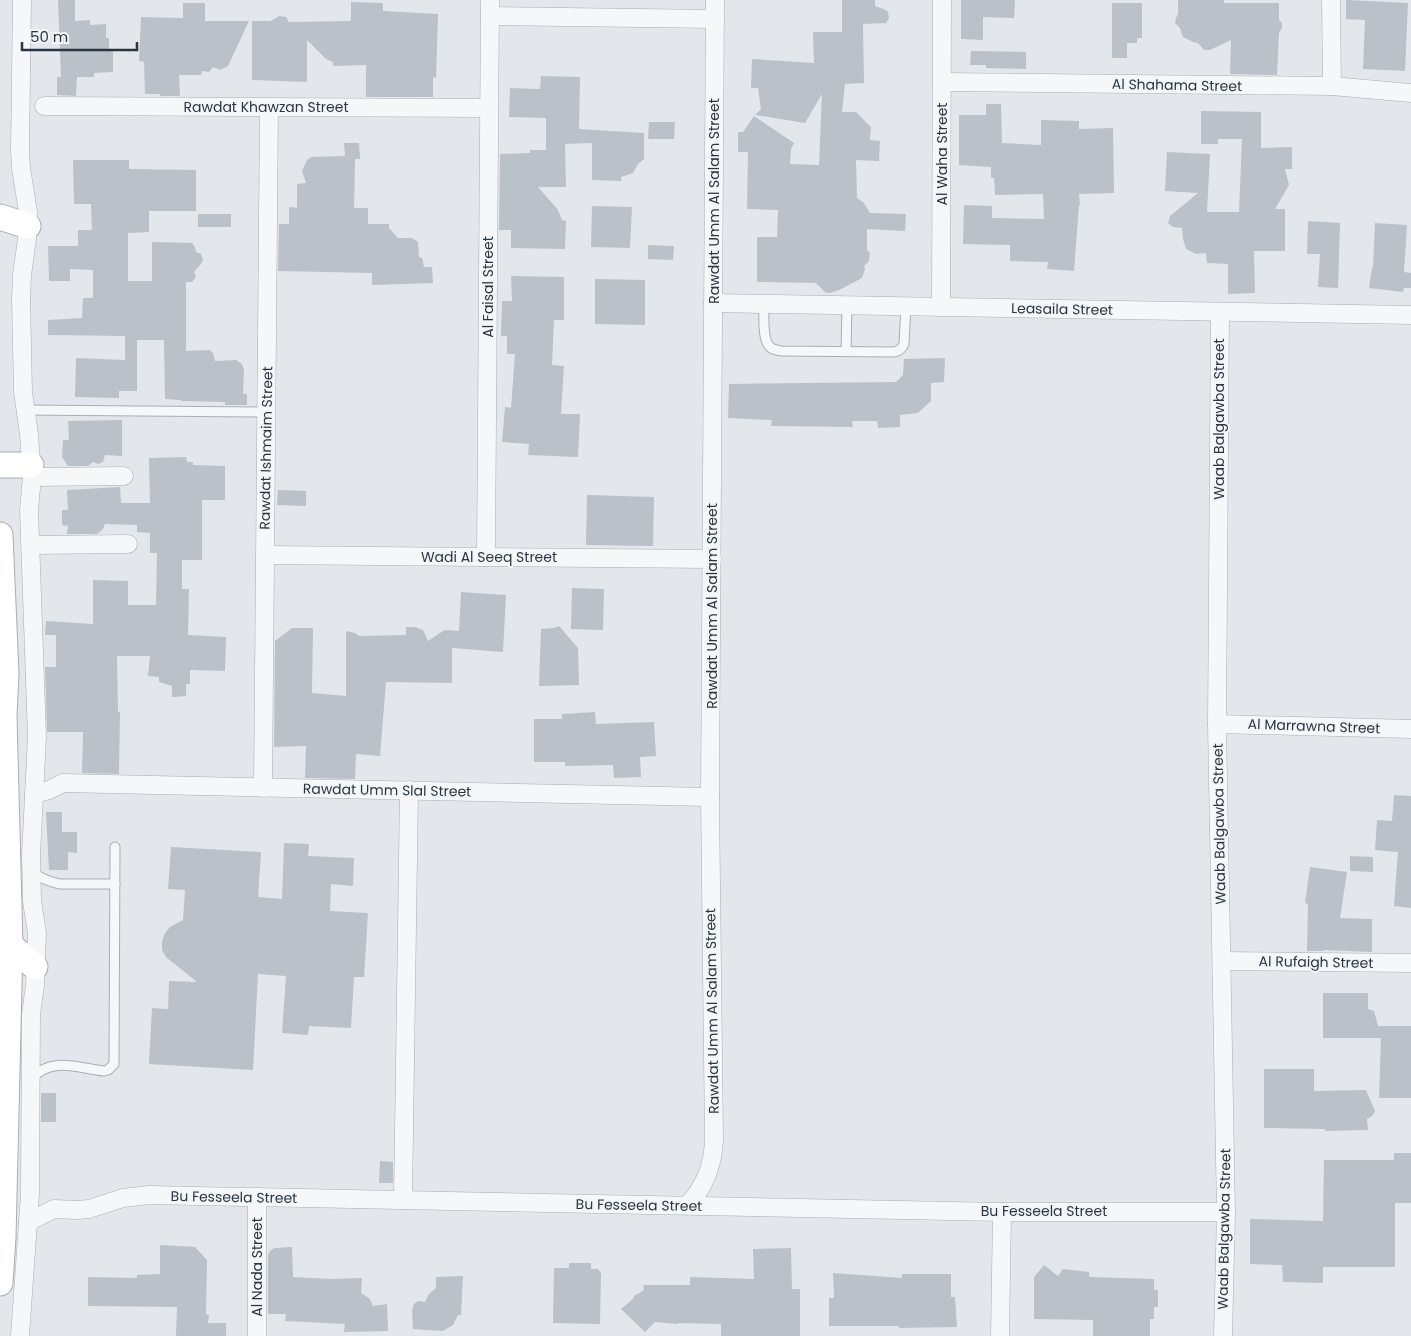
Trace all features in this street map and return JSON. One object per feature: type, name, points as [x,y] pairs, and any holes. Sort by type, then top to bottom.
[{"type":"street","points":[[20,1336],[30,1194],[32,1014],[37,933],[32,901],[31,871],[37,728],[29,510],[31,471],[29,434],[23,392],[21,292],[28,226],[27,203],[21,168],[22,0]]},
{"type":"street","name":"Rawdat Umm Al Salam Street","points":[[688,1206],[705,1181],[713,1152],[710,797],[715,0]]},
{"type":"street","name":"Al Waha Street","points":[[941,307],[942,0]]},
{"type":"street","points":[[1331,0],[1332,86]]},
{"type":"street","name":"Al Faisal Street","points":[[486,557],[490,8],[715,19]]},
{"type":"street","name":"Al Shahama Street","points":[[942,82],[1332,86],[1411,92]]},
{"type":"street","points":[[20,120],[34,116],[44,106],[34,98],[21,96]]},
{"type":"street","name":"Rawdat Khawzan Street","points":[[44,106],[489,108]]},
{"type":"street","name":"Rawdat Ishmaim Street","points":[[263,788],[269,107]]},
{"type":"street","points":[[0,217],[28,226]]},
{"type":"street","name":"Leasaila Street","points":[[714,303],[1411,315]]},
{"type":"street","name":"Waab Balgawba Street","points":[[1220,312],[1217,724],[1226,1212],[1223,1336]]},
{"type":"street","points":[[0,465],[31,471],[124,476]]},
{"type":"street","points":[[0,535],[6,673],[2,705],[10,945],[0,1282]]},
{"type":"street","points":[[31,545],[128,544]]},
{"type":"street","name":"Wadi Al Seeq Street","points":[[265,555],[712,559]]},
{"type":"street","name":"Al Marrawna Street","points":[[1217,724],[1411,729]]},
{"type":"street","points":[[36,770],[50,775],[63,783]]},
{"type":"street","points":[[34,794],[49,790],[63,783]]},
{"type":"street","name":"Rawdat Umm Slal Street","points":[[63,783],[710,797]]},
{"type":"street","points":[[403,1200],[409,790]]},
{"type":"street","points":[[10,945],[35,967]]},
{"type":"street","name":"Al Rufaigh Street","points":[[1222,961],[1411,963]]},
{"type":"street","points":[[30,1194],[43,1200],[54,1209]]},
{"type":"street","name":"Bu Fesseela Street","points":[[28,1222],[54,1209],[89,1209],[123,1198],[136,1196],[1002,1212],[1226,1212]]},
{"type":"street","name":"Al Nada Street","points":[[257,1197],[257,1336]]},
{"type":"street","points":[[1000,1336],[1002,1212]]},
{"type":"lane","points":[[764,304],[766,343],[775,350],[846,352],[894,352],[902,348],[904,344],[906,306]]},
{"type":"lane","points":[[846,352],[847,305]]},
{"type":"lane","points":[[25,410],[267,412]]},
{"type":"lane","points":[[31,1079],[37,1072],[52,1065],[66,1065],[104,1071],[114,1064],[116,847]]},
{"type":"lane","points":[[31,871],[38,876],[60,884],[115,884]]},
{"type":"building","points":[[58,0],[75,0],[75,21],[90,20],[90,25],[106,24],[106,38],[109,38],[109,51],[113,51],[113,72],[94,73],[94,77],[77,77],[76,96],[57,95],[57,77],[61,77]]},
{"type":"building","points":[[842,0],[875,0],[875,6],[888,12],[889,18],[886,23],[863,24],[864,83],[845,84],[842,112],[856,112],[871,127],[870,140],[880,141],[879,161],[856,160],[857,198],[864,203],[870,213],[906,214],[905,231],[867,229],[867,250],[870,253],[869,261],[864,266],[862,278],[839,290],[830,293],[825,292],[816,283],[757,282],[757,237],[777,237],[778,210],[747,209],[748,152],[738,152],[738,132],[743,132],[754,116],[794,143],[791,149],[790,164],[819,165],[822,94],[805,123],[755,115],[761,109],[758,88],[751,88],[752,59],[814,63],[813,32],[842,32]]},
{"type":"building","points":[[961,0],[1015,0],[1014,18],[983,17],[983,40],[961,39]]},
{"type":"building","points":[[1178,0],[1224,0],[1224,3],[1279,3],[1279,20],[1282,23],[1282,28],[1279,33],[1277,75],[1230,74],[1231,40],[1210,50],[1204,50],[1198,43],[1183,37],[1180,28],[1175,23],[1178,14]]},
{"type":"building","points":[[1346,0],[1408,3],[1405,71],[1363,69],[1365,20],[1346,19]]},
{"type":"building","points":[[351,2],[383,3],[383,11],[438,14],[436,78],[433,77],[433,97],[366,97],[366,65],[333,66],[333,62],[326,59],[307,40],[307,82],[252,80],[252,21],[271,21],[279,16],[286,17],[289,22],[351,21]]},
{"type":"building","points":[[183,3],[205,3],[205,21],[249,21],[228,66],[220,70],[213,67],[209,72],[202,71],[201,75],[179,75],[180,96],[145,94],[144,62],[139,61],[141,17],[183,18]]},
{"type":"building","points":[[1112,3],[1142,3],[1142,38],[1137,38],[1137,43],[1127,43],[1127,58],[1112,58]]},
{"type":"building","points":[[971,51],[1026,52],[1026,69],[986,68],[986,65],[970,65]]},
{"type":"building","points":[[541,76],[580,77],[579,129],[644,133],[644,159],[638,164],[633,173],[621,177],[621,181],[592,180],[592,143],[565,144],[566,187],[538,187],[558,210],[562,220],[566,221],[565,249],[511,248],[511,230],[499,230],[500,154],[530,153],[530,150],[546,150],[546,118],[509,117],[510,88],[540,89]]},
{"type":"building","points":[[986,104],[1001,104],[1002,143],[1041,145],[1041,120],[1079,121],[1079,129],[1113,128],[1114,193],[1079,194],[1080,205],[1074,271],[1047,269],[1048,262],[1010,261],[1010,245],[963,244],[964,205],[992,206],[992,218],[1044,219],[1043,194],[995,195],[994,178],[991,178],[991,167],[959,165],[959,115],[986,115]]},
{"type":"building","points":[[1201,111],[1261,112],[1261,148],[1292,147],[1292,169],[1285,169],[1289,185],[1275,209],[1285,209],[1285,251],[1254,251],[1255,293],[1228,294],[1228,264],[1207,263],[1206,253],[1196,254],[1186,249],[1182,228],[1173,227],[1168,223],[1170,216],[1198,193],[1165,191],[1167,152],[1210,154],[1207,212],[1239,212],[1242,139],[1218,139],[1218,144],[1201,144]]},
{"type":"building","points":[[649,122],[675,122],[674,139],[648,139]]},
{"type":"building","points":[[344,143],[359,143],[360,159],[355,159],[354,208],[368,208],[368,224],[389,224],[389,228],[398,238],[412,238],[418,242],[419,257],[422,258],[424,267],[432,267],[433,283],[372,285],[372,273],[278,271],[279,224],[289,224],[289,207],[297,208],[297,184],[306,183],[302,171],[307,160],[311,157],[345,156]]},
{"type":"building","points":[[73,160],[129,160],[129,169],[196,170],[196,211],[149,211],[149,232],[128,233],[128,281],[152,281],[152,242],[192,243],[196,252],[201,254],[203,260],[194,272],[196,277],[192,282],[186,282],[186,351],[210,350],[215,361],[236,360],[242,364],[244,370],[243,394],[247,394],[247,405],[225,405],[225,402],[165,399],[164,340],[137,340],[137,391],[119,391],[119,398],[75,397],[76,358],[125,360],[125,336],[48,335],[48,320],[82,318],[83,298],[93,298],[93,270],[70,269],[70,281],[49,281],[48,246],[78,246],[78,230],[92,230],[91,204],[74,204]]},
{"type":"building","points":[[592,206],[632,207],[630,248],[591,247]]},
{"type":"building","points":[[198,214],[231,214],[231,227],[198,227]]},
{"type":"building","points":[[1308,221],[1340,223],[1338,288],[1318,287],[1320,254],[1307,254]]},
{"type":"building","points":[[1375,223],[1407,225],[1404,272],[1411,273],[1411,288],[1404,288],[1403,292],[1369,288],[1373,268]]},
{"type":"building","points":[[648,245],[674,246],[673,260],[648,259]]},
{"type":"building","points":[[511,276],[564,277],[564,320],[554,320],[552,365],[564,366],[561,414],[580,414],[578,457],[528,455],[529,444],[502,442],[505,407],[511,408],[515,354],[507,354],[507,336],[501,336],[502,301],[512,301]]},
{"type":"building","points":[[595,279],[645,280],[645,325],[595,324]]},
{"type":"building","points":[[945,358],[944,382],[931,383],[931,401],[918,413],[900,415],[900,427],[878,428],[877,421],[852,421],[853,427],[771,426],[772,420],[728,418],[729,384],[896,382],[903,375],[904,359]]},
{"type":"building","points":[[122,420],[122,456],[105,455],[103,462],[98,464],[93,462],[88,466],[68,466],[62,457],[63,440],[69,440],[68,421]]},
{"type":"building","points":[[186,457],[187,462],[193,462],[193,465],[225,466],[225,500],[202,500],[202,560],[182,560],[182,589],[189,589],[188,635],[226,637],[225,671],[190,670],[190,684],[186,684],[186,696],[172,697],[172,686],[159,682],[159,677],[148,676],[150,656],[117,656],[118,712],[120,712],[119,774],[82,773],[83,732],[47,732],[45,667],[56,667],[56,635],[45,635],[46,621],[93,624],[93,580],[128,581],[128,605],[156,605],[157,553],[150,553],[150,533],[137,532],[137,525],[105,524],[103,529],[97,534],[67,534],[68,526],[62,525],[62,510],[68,510],[67,490],[120,487],[121,503],[150,503],[149,458]]},
{"type":"building","points":[[278,490],[306,491],[306,506],[277,505]]},
{"type":"building","points":[[587,495],[654,497],[653,546],[586,545]]},
{"type":"building","points":[[572,588],[604,589],[603,630],[571,629]]},
{"type":"building","points":[[461,592],[506,595],[503,652],[452,648],[452,683],[386,682],[380,756],[356,754],[355,779],[305,778],[306,746],[274,747],[275,641],[292,628],[313,628],[312,693],[346,696],[346,631],[359,636],[406,635],[406,627],[415,627],[423,630],[428,641],[446,630],[459,631]]},
{"type":"building","points":[[559,626],[578,648],[579,685],[539,686],[541,629]]},
{"type":"building","points":[[595,712],[596,724],[654,722],[656,756],[640,757],[641,777],[614,778],[613,765],[565,766],[565,762],[534,762],[534,719],[562,719],[562,714]]},
{"type":"building","points":[[1394,795],[1411,796],[1411,908],[1394,906],[1398,852],[1375,850],[1377,820],[1392,821]]},
{"type":"building","points":[[46,812],[62,812],[62,832],[77,832],[77,853],[68,852],[68,870],[49,870]]},
{"type":"building","points":[[284,843],[309,844],[308,856],[354,858],[353,886],[331,884],[330,911],[368,913],[364,977],[354,977],[351,1028],[309,1026],[308,1035],[282,1033],[286,976],[258,974],[253,1070],[149,1064],[152,1008],[168,1009],[169,981],[197,982],[166,957],[162,950],[162,941],[165,933],[170,927],[183,920],[185,890],[168,889],[171,847],[261,852],[258,897],[282,899]]},
{"type":"building","points":[[1350,856],[1373,857],[1373,872],[1350,871]]},
{"type":"building","points":[[1310,867],[1347,872],[1340,918],[1372,919],[1372,952],[1307,951],[1308,904],[1305,903]]},
{"type":"building","points":[[1323,993],[1368,993],[1368,1009],[1374,1011],[1378,1026],[1411,1026],[1411,1098],[1379,1098],[1381,1038],[1323,1038]]},
{"type":"building","points":[[1264,1069],[1314,1069],[1314,1091],[1366,1090],[1375,1111],[1367,1119],[1368,1130],[1325,1131],[1325,1129],[1264,1128]]},
{"type":"building","points":[[41,1093],[56,1093],[56,1122],[41,1122]]},
{"type":"building","points":[[1394,1153],[1411,1153],[1411,1203],[1395,1203],[1395,1267],[1323,1267],[1323,1283],[1283,1282],[1282,1265],[1250,1264],[1250,1219],[1323,1221],[1324,1160],[1394,1160]]},
{"type":"building","points":[[380,1161],[393,1162],[393,1183],[379,1183]]},
{"type":"building","points":[[160,1245],[195,1247],[207,1260],[206,1314],[209,1315],[208,1323],[226,1323],[226,1336],[176,1336],[177,1307],[88,1306],[88,1277],[137,1278],[137,1275],[160,1274]]},
{"type":"building","points":[[292,1247],[293,1277],[362,1278],[361,1293],[370,1299],[373,1306],[387,1304],[388,1331],[344,1332],[345,1324],[285,1321],[286,1314],[268,1314],[268,1254],[275,1248]]},
{"type":"building","points":[[791,1248],[792,1289],[800,1289],[800,1336],[721,1336],[721,1324],[655,1322],[645,1332],[621,1309],[634,1296],[644,1290],[643,1285],[690,1285],[690,1277],[754,1279],[753,1249]]},
{"type":"building","points":[[569,1263],[591,1263],[591,1269],[598,1269],[601,1273],[600,1324],[553,1323],[554,1268],[569,1268]]},
{"type":"building","points":[[1044,1265],[1058,1276],[1063,1269],[1089,1272],[1089,1277],[1154,1279],[1154,1290],[1158,1290],[1158,1307],[1154,1307],[1154,1319],[1150,1319],[1150,1336],[1093,1336],[1093,1320],[1034,1319],[1034,1277]]},
{"type":"building","points":[[833,1273],[902,1278],[902,1274],[951,1274],[951,1297],[955,1297],[957,1327],[829,1326],[829,1298],[834,1298]]},
{"type":"building","points":[[463,1276],[461,1315],[458,1315],[453,1325],[443,1331],[413,1329],[412,1310],[414,1304],[418,1301],[425,1302],[429,1294],[436,1288],[436,1277]]}]
